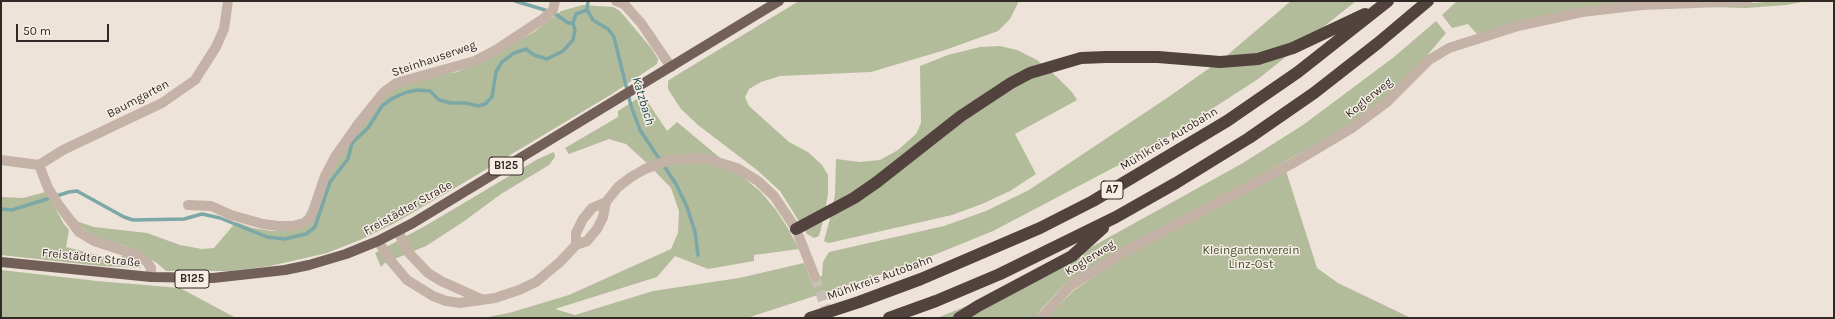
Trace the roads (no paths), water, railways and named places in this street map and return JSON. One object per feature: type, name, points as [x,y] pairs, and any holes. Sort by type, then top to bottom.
[{"type":"highway","name":"A7","points":[[890,318],[936,301],[1000,274],[1116,217],[1183,179],[1249,138],[1314,93],[1378,43],[1428,1]]},
{"type":"highway","points":[[796,228],[854,198],[968,112],[1011,83],[1030,73],[1081,58],[1158,57],[1220,62],[1258,59],[1305,43],[1385,3]]},
{"type":"highway","name":"Mühlkreis Autobahn","points":[[810,318],[921,279],[1033,231],[1093,201],[1227,122],[1298,72],[1385,3]]},
{"type":"highway","points":[[959,318],[978,306],[1072,256],[1116,217]]},
{"type":"main road","name":"Freistädter Straße","points":[[1,262],[151,277],[213,278],[285,270],[329,260],[378,241],[448,203],[614,100],[779,1]]},
{"type":"street","name":"Baumgarten","points":[[40,165],[63,150],[162,103],[195,80],[216,47],[224,29],[228,1]]},
{"type":"street","points":[[616,1],[624,4],[641,23],[671,66]]},
{"type":"street","name":"Koglerweg","points":[[1041,318],[1070,286],[1122,253],[1295,162],[1352,128],[1387,102],[1429,60],[1449,48],[1518,26],[1589,11],[1642,5],[1748,1]]},
{"type":"street","name":"Steinhauserweg","points":[[188,205],[211,206],[230,215],[268,225],[293,226],[304,223],[311,215],[325,176],[335,157],[359,123],[384,92],[395,84],[410,78],[475,61],[515,39],[552,9]]},
{"type":"street","points":[[378,241],[407,280],[419,289],[433,296],[454,302],[506,295],[536,282],[560,262],[576,245],[587,240],[597,229],[603,217],[606,202],[618,187],[631,177],[669,160],[680,158],[704,158],[737,168],[758,181],[774,196],[796,228],[815,277]]},
{"type":"street","points":[[1,160],[40,165],[54,197],[70,222],[79,232],[94,241],[137,255],[147,262],[151,268],[151,277]]},
{"type":"street","points":[[576,245],[576,234],[584,219],[592,208],[606,202]]},
{"type":"street","points":[[398,231],[408,252],[428,273],[441,281],[481,299]]},
{"type":"waterway","points":[[515,1],[545,10],[557,15],[568,23],[573,23]]},
{"type":"waterway","name":"Katzbach","points":[[588,1],[587,10],[593,20],[608,29],[614,37],[631,106],[640,130],[676,184],[687,207],[695,232],[698,255]]},
{"type":"waterway","points":[[1,209],[12,210],[69,192],[77,191],[124,217],[133,220],[184,219],[202,214],[220,218],[267,237],[284,239],[306,234],[315,227],[330,182],[348,159],[352,143],[368,128],[382,106],[393,98],[407,92],[418,90],[430,91],[439,100],[451,103],[466,103],[478,106],[485,104],[492,97],[496,72],[502,62],[514,53],[526,49],[534,55],[547,59],[563,51],[573,40],[575,30],[573,23],[576,14],[587,10]]},
{"type":"tunnel","points":[[815,277],[829,318]]},
{"type":"park label","name":"Kleingartenverein Linz-Ost","points":[[1251,258]]}]
